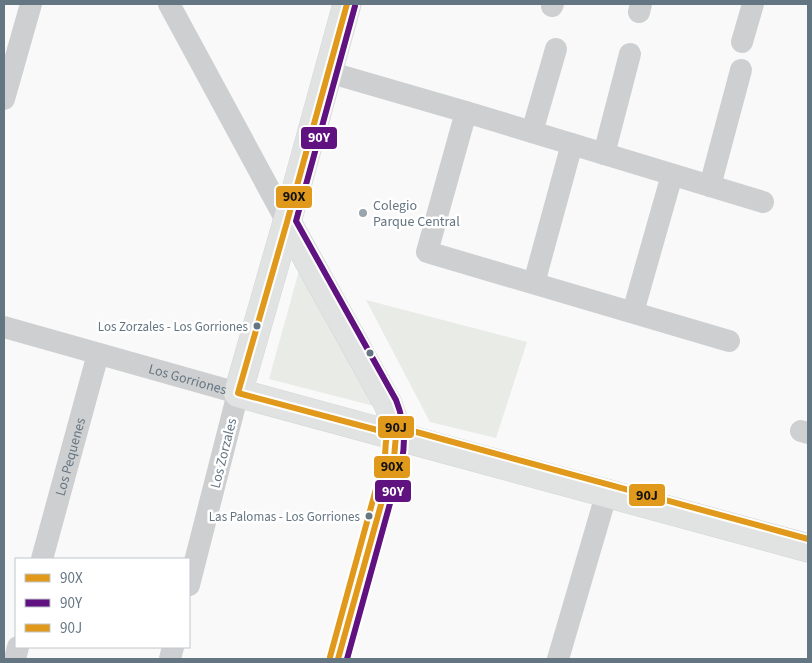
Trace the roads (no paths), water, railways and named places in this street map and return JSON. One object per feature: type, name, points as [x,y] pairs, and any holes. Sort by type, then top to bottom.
[{"type":"street","points":[[4,99],[31,4]]},
{"type":"street","points":[[169,4],[388,404],[394,421],[396,435],[394,458],[338,659]]},
{"type":"street","name":"Los Zorzales","points":[[190,581],[238,393],[347,4]]},
{"type":"street","points":[[742,42],[753,4]]},
{"type":"street","points":[[532,132],[556,49]]},
{"type":"street","points":[[604,154],[630,54]]},
{"type":"street","points":[[710,186],[741,70]]},
{"type":"street","points":[[328,72],[763,202]]},
{"type":"street","points":[[466,112],[428,252],[729,341]]},
{"type":"street","points":[[534,283],[572,144]]},
{"type":"street","points":[[633,312],[672,175]]},
{"type":"street","name":"Los Gorriones","points":[[4,327],[238,393],[808,548]]},
{"type":"street","name":"Los Pequenes","points":[[42,558],[98,354]]},
{"type":"street","points":[[558,659],[607,492]]},
{"type":"place","name":"Colegio Parque Central","points":[[363,213]]},
{"type":"place","name":"Los Zorzales - Los Gorriones","points":[[257,326]]},
{"type":"place","name":"Las Palomas - Los Gorriones","points":[[369,516]]}]
